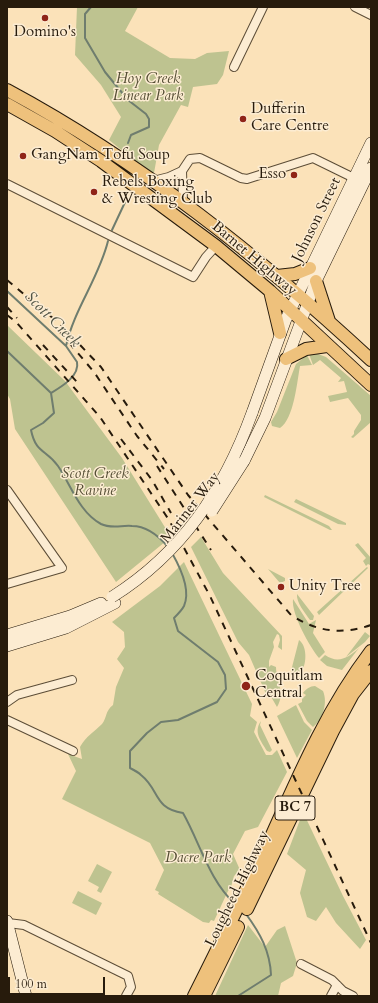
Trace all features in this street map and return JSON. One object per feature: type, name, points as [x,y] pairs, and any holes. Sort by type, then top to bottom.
[{"type":"main road","name":"Barnet Highway","points":[[7,90],[63,122],[183,202],[308,302],[371,360]]},
{"type":"main road","name":"Barnet Highway","points":[[7,104],[55,131],[101,161],[216,246],[270,291],[327,346],[371,385]]},
{"type":"main road","name":"Johnson Street","points":[[308,302],[359,180],[371,143]]},
{"type":"main road","name":"Johnson Street","points":[[290,310],[310,268],[359,180],[371,168]]},
{"type":"main road","points":[[277,276],[295,274],[310,268]]},
{"type":"main road","points":[[316,281],[329,321]]},
{"type":"main road","points":[[270,291],[280,333]]},
{"type":"main road","name":"Mariner Way","points":[[7,646],[66,628],[143,584],[164,566],[198,529],[237,473],[265,418],[308,302]]},
{"type":"main road","name":"Mariner Way","points":[[7,634],[76,614],[113,600],[176,545],[199,516],[226,474],[252,413],[280,333],[290,310]]},
{"type":"main road","points":[[286,360],[306,349],[327,346]]},
{"type":"main road","name":"Lougheed Highway","points":[[204,996],[305,763],[350,682],[371,651]]},
{"type":"main road","name":"Lougheed Highway","points":[[244,904],[333,731],[354,694],[371,671]]},
{"type":"main road","points":[[7,923],[26,996]]},
{"type":"main road","name":"Lougheed Highway","points":[[194,996],[235,924]]},
{"type":"street","points":[[234,67],[263,7]]},
{"type":"street","points":[[355,7],[371,15]]},
{"type":"street","points":[[183,202],[182,171],[188,161],[195,158],[241,178],[247,179],[313,158],[359,180]]},
{"type":"street","points":[[152,181],[169,177],[182,171]]},
{"type":"street","points":[[7,184],[192,278],[206,257],[216,246]]},
{"type":"street","points":[[7,490],[62,568],[7,584]]},
{"type":"street","points":[[7,702],[17,695],[72,680]]},
{"type":"street","points":[[7,720],[73,751]]},
{"type":"street","points":[[7,923],[24,925],[128,976],[131,986],[126,996]]},
{"type":"street","points":[[300,964],[332,980],[343,991],[353,996]]},
{"type":"street","points":[[331,996],[337,985]]},
{"type":"green space","name":"Hoy Creek Linear Park","points":[[77,7],[138,7],[125,31],[170,58],[195,59],[207,53],[229,51],[223,75],[217,84],[193,87],[188,107],[181,105],[159,145],[154,173],[140,165],[109,140],[121,117],[101,85],[75,55]]},
{"type":"green space","name":"Scott Creek Ravine","points":[[7,325],[65,381],[122,458],[171,537],[116,582],[15,429],[10,399],[7,394]]},
{"type":"green space","points":[[309,354],[318,354],[326,357],[371,396],[371,422],[353,438],[351,437],[361,420],[361,415],[348,398],[330,402],[328,396],[347,392],[344,381],[338,382],[341,378],[320,360],[313,365]]},
{"type":"green space","points":[[307,355],[312,365],[300,366],[294,400],[289,417],[280,428],[272,426],[271,422],[277,412],[296,364]]},
{"type":"green space","points":[[265,495],[329,526],[332,530],[264,497]]},
{"type":"green space","points":[[296,499],[346,523],[346,525],[338,524],[294,502]]},
{"type":"green space","points":[[201,537],[223,573],[282,636],[282,650],[278,647],[280,640],[279,635],[277,634],[273,642],[274,647],[269,661],[269,667],[271,665],[276,667],[281,692],[280,702],[277,707],[270,695],[266,694],[249,655],[238,642],[191,547]]},
{"type":"green space","points":[[358,543],[371,558],[370,565],[368,564],[366,566],[363,561],[366,558],[355,545]]},
{"type":"green space","name":"Dacre Park","points":[[184,562],[252,704],[250,716],[257,722],[254,732],[266,755],[272,755],[277,750],[287,772],[258,827],[245,831],[233,854],[240,870],[234,876],[231,887],[214,921],[211,920],[209,923],[203,922],[158,894],[159,892],[155,890],[164,870],[150,843],[62,799],[76,771],[68,754],[82,759],[80,747],[87,737],[102,724],[113,705],[116,687],[124,668],[117,659],[125,647],[124,632],[112,622],[160,586]]},
{"type":"green space","points":[[367,567],[368,568],[319,615],[317,612]]},
{"type":"green space","points":[[268,569],[285,578],[285,581],[280,583]]},
{"type":"green space","points":[[297,594],[314,616],[313,620],[310,620],[301,607]]},
{"type":"green space","points":[[293,599],[309,624],[316,620],[313,633],[325,652],[319,658],[306,638],[298,621],[293,605]]},
{"type":"green space","points":[[365,632],[370,636],[365,642],[346,657]]},
{"type":"green space","points":[[299,640],[304,646],[305,659],[302,671],[296,676],[291,671]]},
{"type":"green space","points":[[359,648],[342,670],[327,666],[320,660],[325,655],[334,659],[343,659],[351,655]]},
{"type":"green space","points":[[315,686],[323,691],[325,706],[317,724],[313,727],[307,721],[298,704],[302,702],[302,696],[304,697],[306,695],[303,693],[310,687]]},
{"type":"green space","points":[[296,705],[304,722],[312,730],[297,758],[277,716]]},
{"type":"green space","points":[[261,721],[260,725],[272,750],[270,752],[267,751],[260,740],[258,729]]},
{"type":"green space","points":[[303,812],[343,896],[366,940],[360,949],[336,923],[326,907],[316,921],[307,917],[300,893],[306,870],[287,854]]},
{"type":"green space","points":[[97,864],[112,872],[101,893],[97,891],[99,887],[88,881]]},
{"type":"green space","points":[[78,891],[102,903],[96,915],[72,903]]},
{"type":"green space","points":[[248,925],[265,947],[277,930],[285,926],[297,963],[293,976],[281,983],[278,996],[215,996]]},
{"type":"waterway","points":[[91,7],[85,14],[85,38],[105,72],[128,100],[146,114],[149,119],[149,127],[131,135],[128,143]]},
{"type":"waterway","points":[[112,230],[127,198],[127,193]]},
{"type":"waterway","points":[[66,346],[75,319],[99,268],[108,241]]},
{"type":"waterway","name":"Scott Creek","points":[[7,291],[66,346],[77,362],[76,372],[73,376],[51,393]]},
{"type":"waterway","points":[[7,351],[51,393]]},
{"type":"waterway","name":"Scott Creek","points":[[51,393],[54,413],[43,423],[31,430],[33,438],[39,447],[58,466],[76,498],[87,513],[101,524],[109,526],[137,526],[147,529],[156,535],[168,547]]},
{"type":"waterway","name":"Scott Creek","points":[[172,553],[184,579],[186,593],[184,606],[174,618],[178,631],[218,662],[225,675],[226,689],[217,702],[178,720],[161,722],[147,733],[130,751],[130,768],[139,773],[147,781],[166,807],[173,811],[183,813],[218,884],[235,904]]},
{"type":"waterway","name":"Scott Creek","points":[[238,996],[271,975],[269,958],[266,950],[256,928],[246,914]]},
{"type":"railway","points":[[7,280],[61,325],[101,367],[188,495],[291,615],[310,625],[330,630],[350,630],[371,625]]},
{"type":"railway","points":[[7,307],[17,318]]},
{"type":"railway","points":[[7,315],[16,322],[100,417],[169,520],[210,596],[371,943]]},
{"type":"railway","points":[[60,332],[94,372],[137,436],[164,469]]},
{"type":"railway","points":[[43,345],[77,382]]},
{"type":"railway","points":[[121,439],[152,480],[171,513]]},
{"type":"railway","points":[[157,466],[211,550]]},
{"type":"place","name":"Domino's","points":[[45,18]]},
{"type":"place","name":"Dufferin Care Centre","points":[[243,119]]},
{"type":"place","name":"GangNam Tofu Soup","points":[[23,156]]},
{"type":"place","name":"Esso","points":[[294,175]]},
{"type":"place","name":"Rebels Boxing & Wresting Club","points":[[94,192]]},
{"type":"place","name":"Unity Tree","points":[[281,587]]},
{"type":"place","name":"Coquitlam Central","points":[[246,686]]}]
